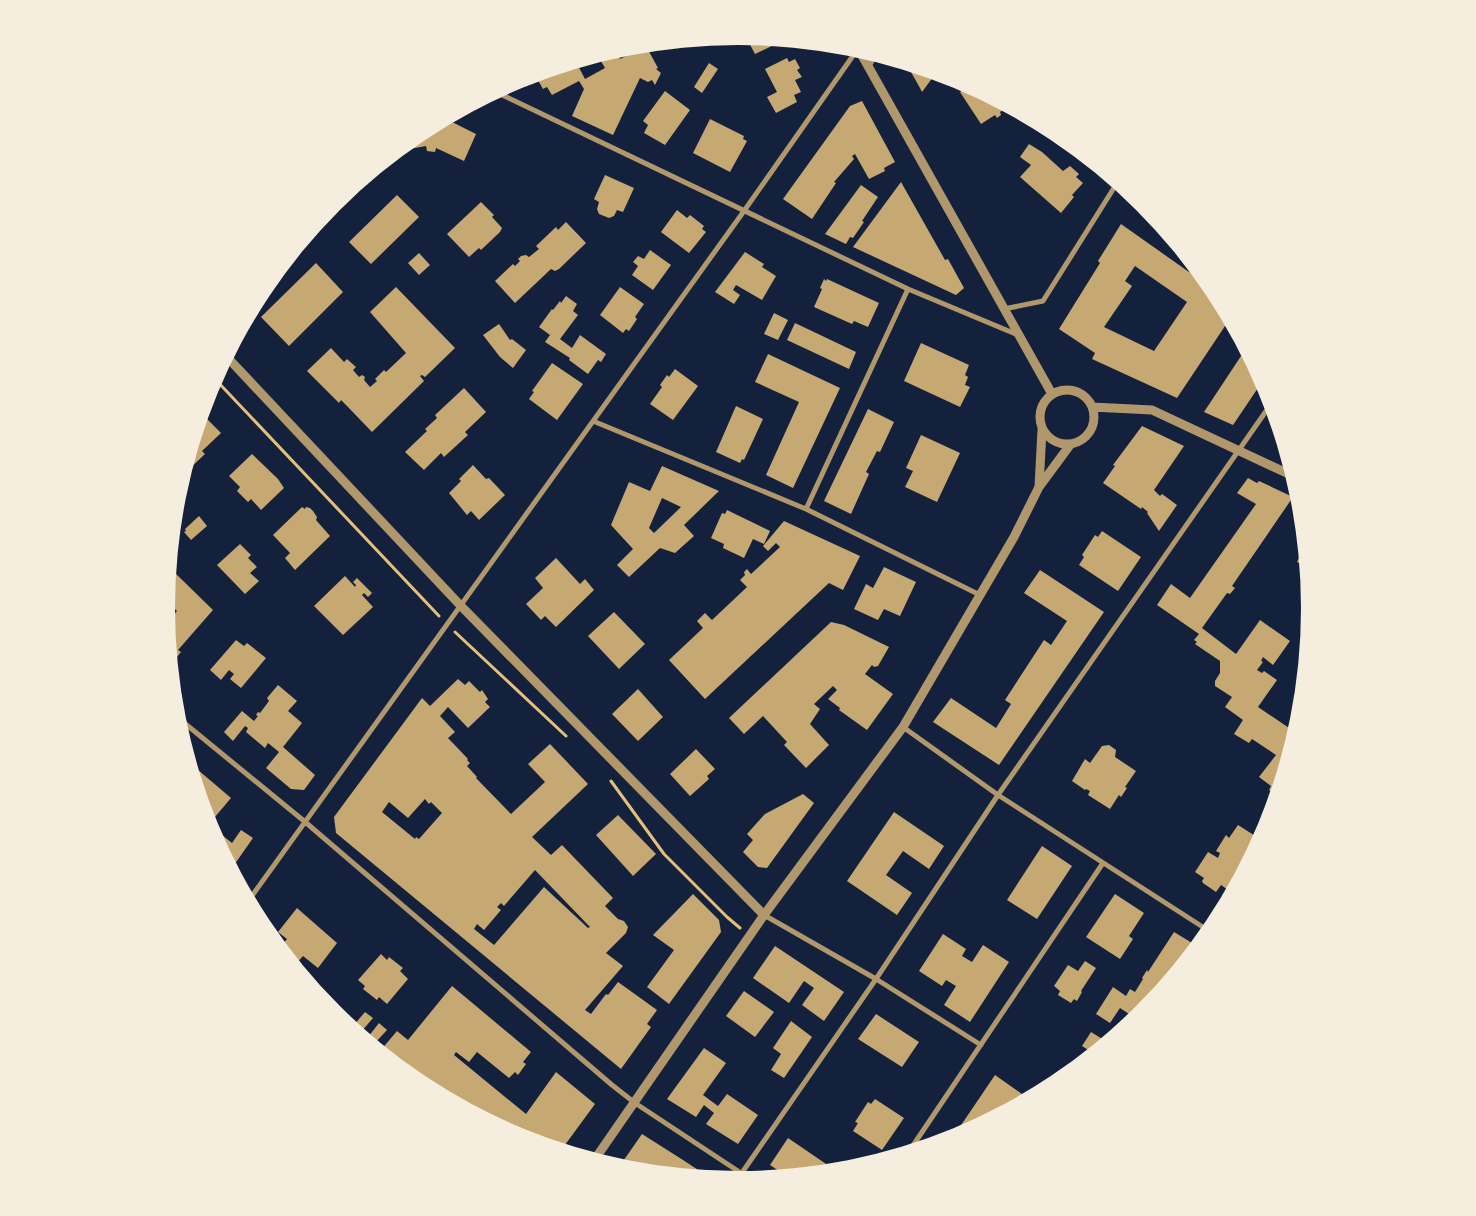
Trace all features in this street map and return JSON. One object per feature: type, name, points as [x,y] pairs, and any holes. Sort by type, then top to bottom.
[{"type":"street","points":[[253,894],[853,57]]},
{"type":"street","points":[[864,59],[1052,394]]},
{"type":"street","points":[[868,67],[872,61]]},
{"type":"street","points":[[505,96],[908,289],[1019,335]]},
{"type":"street","points":[[1004,309],[1043,301],[1113,189]]},
{"type":"street","points":[[806,509],[908,289]]},
{"type":"street","points":[[232,362],[460,604],[764,915],[876,979],[981,1045]]},
{"type":"street","points":[[599,1154],[764,915],[903,727],[1014,537],[1039,487],[1070,445],[1085,438],[1090,431],[1094,424],[1092,407],[1083,395],[1076,391],[1060,391],[1052,394],[1041,406],[1039,422],[1042,430],[1039,487]]},
{"type":"street","points":[[1092,407],[1152,410],[1284,472]]},
{"type":"street","points":[[743,1171],[876,979],[998,795],[1265,412]]},
{"type":"street","points":[[593,421],[806,509],[980,595]]},
{"type":"street","points":[[1042,430],[1054,442],[1070,445]]},
{"type":"street","points":[[188,726],[304,821],[635,1103],[739,1171]]},
{"type":"street","points":[[903,727],[998,795],[1202,927]]},
{"type":"street","points":[[915,1142],[1103,863]]},
{"type":"path","points":[[222,384],[446,624],[566,736]]},
{"type":"path","points":[[608,777],[664,854],[727,917],[750,936]]},
{"type":"building","points":[[750,45],[772,46],[755,54]]},
{"type":"building","points":[[650,53],[658,68],[656,69],[661,73],[655,85],[652,80],[648,82],[640,78],[613,135],[572,116],[584,89],[579,81],[552,95],[547,87],[543,89],[539,82],[579,68],[585,79],[605,68],[601,62]]},
{"type":"building","points":[[787,58],[789,62],[795,59],[800,68],[797,70],[802,77],[795,80],[801,92],[794,95],[797,102],[776,113],[767,97],[777,92],[765,69]]},
{"type":"building","points":[[709,63],[718,69],[702,93],[694,87]]},
{"type":"building","points":[[911,73],[931,80],[922,92]]},
{"type":"building","points":[[665,91],[690,110],[665,145],[644,133],[648,125],[643,121]]},
{"type":"building","points":[[960,92],[1002,111],[1000,112],[1001,115],[997,118],[995,115],[981,124]]},
{"type":"building","points":[[862,101],[895,162],[884,168],[885,171],[869,179],[855,154],[852,156],[854,159],[834,182],[836,183],[812,219],[783,199],[850,106]]},
{"type":"building","points":[[710,119],[744,136],[743,139],[747,141],[730,172],[693,153]]},
{"type":"building","points":[[453,122],[476,134],[464,161],[436,148],[435,152],[427,151],[426,146],[413,148]]},
{"type":"building","points":[[1029,144],[1042,152],[1063,171],[1070,166],[1079,174],[1076,177],[1083,183],[1072,195],[1074,197],[1061,213],[1020,177],[1031,165],[1020,157]]},
{"type":"building","points":[[605,175],[634,188],[623,212],[617,210],[614,216],[609,218],[599,214],[597,209],[599,202],[594,199]]},
{"type":"building","points":[[901,182],[945,260],[948,259],[964,288],[956,295],[853,247]]},
{"type":"building","points":[[861,185],[878,197],[862,221],[864,222],[853,238],[850,237],[846,244],[825,234]]},
{"type":"building","points":[[397,195],[419,217],[371,264],[349,242]]},
{"type":"building","points":[[481,202],[494,215],[492,217],[502,228],[481,250],[479,248],[469,257],[447,234]]},
{"type":"building","points":[[677,210],[687,218],[690,215],[704,226],[702,229],[706,232],[689,253],[661,232]]},
{"type":"building","points":[[566,222],[586,243],[559,269],[555,271],[551,269],[515,303],[495,281],[513,264],[515,266],[520,261],[518,259],[521,256],[526,255],[529,257],[539,249],[536,246],[556,227],[558,230]]},
{"type":"building","points":[[1121,224],[1189,271],[1225,326],[1177,398],[1092,359],[1095,353],[1059,329],[1100,263],[1098,261]],"holes":[[[1135,266],[1187,302],[1154,351],[1104,327],[1132,286],[1125,281]]]},
{"type":"building","points":[[650,250],[671,265],[653,290],[632,275],[638,266],[633,262],[638,256],[644,259]]},
{"type":"building","points":[[745,252],[764,264],[762,267],[776,276],[762,300],[736,285],[733,290],[740,295],[734,304],[715,292]]},
{"type":"building","points":[[419,253],[430,265],[419,275],[408,263]]},
{"type":"building","points":[[316,263],[343,292],[289,346],[261,317]]},
{"type":"building","points":[[824,279],[879,303],[868,327],[854,321],[852,324],[814,307]]},
{"type":"building","points":[[396,287],[455,348],[425,377],[420,376],[424,381],[372,432],[341,400],[339,403],[307,371],[331,348],[344,362],[347,359],[356,367],[353,370],[359,377],[362,375],[365,377],[364,380],[370,387],[377,381],[375,379],[384,370],[386,372],[406,353],[370,312]]},
{"type":"building","points":[[620,287],[644,304],[635,317],[637,319],[629,331],[626,329],[623,333],[600,315]]},
{"type":"building","points":[[566,296],[577,304],[573,311],[578,315],[560,339],[572,348],[580,335],[606,354],[601,362],[598,360],[588,374],[569,360],[570,358],[545,342],[550,335],[539,327],[552,309],[560,301],[561,303]]},
{"type":"building","points":[[774,313],[788,320],[778,340],[764,334]]},
{"type":"building","points":[[795,323],[856,352],[849,369],[787,340]]},
{"type":"building","points":[[499,324],[510,340],[512,339],[526,350],[513,368],[500,357],[483,335]]},
{"type":"building","points":[[921,343],[969,365],[965,375],[968,377],[965,385],[970,387],[960,407],[904,381]]},
{"type":"building","points":[[768,354],[840,388],[793,488],[766,475],[799,402],[755,382]]},
{"type":"building","points":[[1241,356],[1257,390],[1233,425],[1204,412]]},
{"type":"building","points":[[552,363],[583,384],[557,420],[529,399],[534,392],[532,391]]},
{"type":"building","points":[[675,369],[698,386],[673,420],[650,404],[662,387],[660,385],[667,375],[669,377]]},
{"type":"building","points":[[464,388],[486,412],[465,432],[468,435],[444,457],[441,453],[424,470],[405,452],[427,431],[425,429],[437,418],[435,415]]},
{"type":"building","points":[[736,406],[763,419],[744,460],[742,459],[740,463],[716,452]]},
{"type":"building","points":[[868,409],[894,422],[880,452],[877,451],[866,472],[869,474],[851,514],[824,501]]},
{"type":"building","points":[[208,420],[221,433],[202,451],[205,454],[193,465]]},
{"type":"building","points":[[1142,426],[1184,446],[1154,490],[1160,496],[1162,494],[1177,505],[1159,531],[1148,512],[1103,483],[1115,466],[1113,465]]},
{"type":"building","points":[[921,435],[960,453],[937,502],[905,487],[913,471],[906,468]]},
{"type":"building","points":[[252,454],[278,479],[284,488],[261,510],[251,499],[248,502],[237,491],[240,487],[229,476]]},
{"type":"building","points":[[473,465],[505,495],[479,520],[471,511],[467,515],[449,493],[461,481],[459,479]]},
{"type":"building","points":[[662,466],[719,491],[684,525],[694,536],[675,553],[660,548],[629,577],[617,565],[633,549],[611,525],[629,482],[650,491]],"holes":[[[662,498],[681,507],[654,533],[649,528]]]},
{"type":"building","points":[[1248,478],[1289,495],[1290,501],[1232,586],[1235,588],[1230,594],[1227,593],[1202,628],[1236,654],[1260,620],[1290,641],[1273,665],[1263,657],[1261,661],[1263,662],[1257,670],[1262,673],[1264,671],[1277,680],[1258,707],[1288,727],[1270,791],[1271,786],[1259,777],[1276,755],[1252,739],[1249,743],[1234,734],[1243,720],[1225,707],[1232,697],[1215,686],[1215,681],[1220,673],[1220,661],[1195,644],[1197,642],[1194,640],[1199,634],[1157,605],[1171,584],[1190,598],[1256,504],[1237,493]]},
{"type":"building","points":[[302,507],[305,509],[306,507],[310,508],[313,511],[317,517],[316,520],[330,536],[295,570],[285,558],[290,553],[273,535]]},
{"type":"building","points":[[727,510],[770,531],[764,544],[753,539],[744,558],[723,548],[724,544],[711,538],[722,513],[725,514]]},
{"type":"building","points":[[199,516],[207,526],[191,540],[184,532],[186,531],[185,529]]},
{"type":"building","points":[[784,521],[860,556],[843,590],[829,583],[705,699],[669,660],[703,628],[697,621],[705,613],[712,620],[747,587],[740,580],[745,575],[744,572],[747,569],[751,574],[780,547],[776,543],[768,551],[763,546]]},
{"type":"building","points":[[1102,531],[1141,557],[1118,591],[1079,565],[1084,557],[1082,555],[1095,535],[1098,537]]},
{"type":"building","points":[[240,544],[251,555],[248,558],[257,567],[250,573],[259,581],[245,594],[217,565]]},
{"type":"building","points":[[556,558],[580,584],[585,579],[594,590],[556,627],[545,616],[541,620],[526,604],[543,588],[535,578]]},
{"type":"building","points":[[884,567],[916,582],[900,616],[884,609],[878,620],[854,609],[866,584],[873,588]]},
{"type":"building","points":[[1040,570],[1104,612],[999,765],[933,722],[951,698],[996,728],[1011,704],[1005,700],[1044,640],[1051,645],[1067,621],[1024,593]]},
{"type":"building","points":[[176,574],[213,610],[178,650],[181,652],[177,657],[175,613],[177,611],[175,609]]},
{"type":"building","points":[[345,576],[355,587],[356,585],[353,582],[357,578],[372,593],[368,597],[364,593],[362,595],[373,607],[343,635],[314,606]]},
{"type":"building","points":[[614,612],[645,644],[619,669],[588,636]]},
{"type":"building","points":[[831,622],[844,625],[889,647],[878,666],[874,667],[872,665],[865,674],[893,694],[867,730],[839,710],[840,708],[828,699],[837,690],[833,686],[814,704],[820,709],[810,724],[829,745],[806,768],[784,745],[787,742],[763,716],[744,734],[729,718]]},
{"type":"building","points":[[236,640],[244,646],[247,643],[266,658],[241,688],[230,679],[234,674],[229,670],[221,680],[210,670]]},
{"type":"building","points":[[458,679],[465,685],[469,681],[480,692],[482,690],[488,699],[485,702],[490,707],[468,728],[448,707],[440,716],[455,732],[448,738],[468,759],[470,763],[467,766],[511,814],[545,782],[528,764],[550,744],[588,784],[532,837],[551,855],[562,845],[613,898],[605,906],[618,919],[624,921],[628,927],[626,933],[606,953],[623,966],[585,1010],[591,1014],[618,982],[657,1010],[647,1024],[651,1027],[621,1069],[336,833],[334,817],[422,698],[430,706]],"holes":[[[425,799],[442,813],[419,839],[416,837],[415,839],[382,812],[389,802],[408,818]],[[535,870],[590,927],[588,928],[544,887],[494,945],[474,929],[477,924],[484,930],[501,910],[497,907],[501,903],[504,906]]]},
{"type":"building","points":[[278,685],[297,701],[288,711],[302,723],[283,747],[315,775],[304,790],[291,789],[266,768],[279,752],[268,743],[265,748],[246,732],[248,728],[245,726],[233,741],[224,732],[242,711],[254,721],[258,716],[256,715],[258,712],[260,713],[269,701],[267,698]]},
{"type":"building","points":[[638,689],[663,717],[638,741],[612,714]]},
{"type":"building","points":[[1109,745],[1116,750],[1115,757],[1136,771],[1125,787],[1127,788],[1121,797],[1119,795],[1110,809],[1088,795],[1090,791],[1085,790],[1072,781],[1085,759],[1090,763],[1102,746]]},
{"type":"building","points":[[696,749],[715,769],[707,776],[709,779],[690,796],[670,774]]},
{"type":"building","points":[[199,771],[231,798],[215,816]]},
{"type":"building","points":[[803,794],[814,803],[767,868],[758,867],[743,852],[753,840],[747,834],[765,814]]},
{"type":"building","points":[[894,812],[944,846],[929,869],[903,851],[886,875],[912,893],[897,915],[847,881]]},
{"type":"building","points":[[618,815],[656,854],[633,876],[596,835]]},
{"type":"building","points":[[1238,825],[1253,834],[1227,889],[1221,885],[1216,892],[1203,883],[1204,878],[1195,872],[1208,852],[1218,858],[1220,853],[1216,851],[1226,835],[1229,838]]},
{"type":"building","points":[[241,830],[253,838],[236,862],[224,837],[232,843]]},
{"type":"building","points":[[1042,846],[1072,866],[1037,919],[1007,900]]},
{"type":"building","points":[[693,894],[719,920],[721,932],[669,1004],[647,987],[674,950],[653,935]]},
{"type":"building","points":[[1115,894],[1144,913],[1129,936],[1133,939],[1120,959],[1086,937]]},
{"type":"building","points":[[297,908],[337,943],[318,968],[303,956],[299,960],[285,942],[287,939],[278,932]]},
{"type":"building","points":[[1174,932],[1191,942],[1161,979],[1128,1013],[1120,1008],[1110,1023],[1096,1014],[1113,987],[1126,996],[1130,989],[1135,992],[1147,970],[1148,972]]},
{"type":"building","points":[[943,934],[966,949],[962,956],[972,962],[983,945],[1009,962],[970,1022],[944,1005],[956,986],[946,980],[942,986],[919,971]]},
{"type":"building","points":[[775,946],[844,992],[824,1021],[802,1005],[814,988],[804,981],[789,1003],[753,978]]},
{"type":"building","points":[[381,954],[387,960],[389,957],[403,968],[400,971],[408,979],[387,1004],[379,997],[377,1000],[363,989],[365,986],[358,980]]},
{"type":"building","points":[[1085,961],[1096,968],[1081,991],[1077,1001],[1074,999],[1071,1003],[1058,995],[1060,991],[1054,986],[1068,965],[1078,971]]},
{"type":"building","points":[[452,986],[531,1052],[523,1062],[526,1064],[518,1075],[515,1072],[509,1078],[477,1052],[469,1062],[456,1052],[454,1055],[526,1114],[556,1072],[595,1104],[566,1144],[557,1141],[489,1113],[456,1096],[384,1046],[397,1031],[408,1040]]},
{"type":"building","points":[[744,991],[774,1012],[755,1037],[726,1016]]},
{"type":"building","points":[[365,1012],[373,1018],[364,1028],[357,1022]]},
{"type":"building","points":[[876,1014],[919,1042],[902,1067],[858,1039]]},
{"type":"building","points":[[791,1021],[812,1037],[784,1078],[771,1070],[781,1054],[773,1048]]},
{"type":"building","points":[[379,1023],[387,1030],[378,1040],[370,1034]]},
{"type":"building","points":[[1091,1032],[1101,1038],[1087,1049],[1082,1046]]},
{"type":"building","points":[[704,1048],[726,1063],[703,1095],[718,1106],[727,1094],[758,1115],[738,1144],[706,1124],[714,1113],[704,1105],[696,1117],[667,1099]]},
{"type":"building","points":[[995,1075],[1022,1094],[987,1113],[962,1124]]},
{"type":"building","points":[[875,1099],[904,1118],[882,1150],[853,1131],[858,1123],[855,1122],[868,1102],[871,1104]]},
{"type":"building","points":[[642,1134],[697,1170],[665,1166],[624,1159]]},
{"type":"building","points":[[788,1138],[826,1164],[777,1170],[770,1165]]}]
